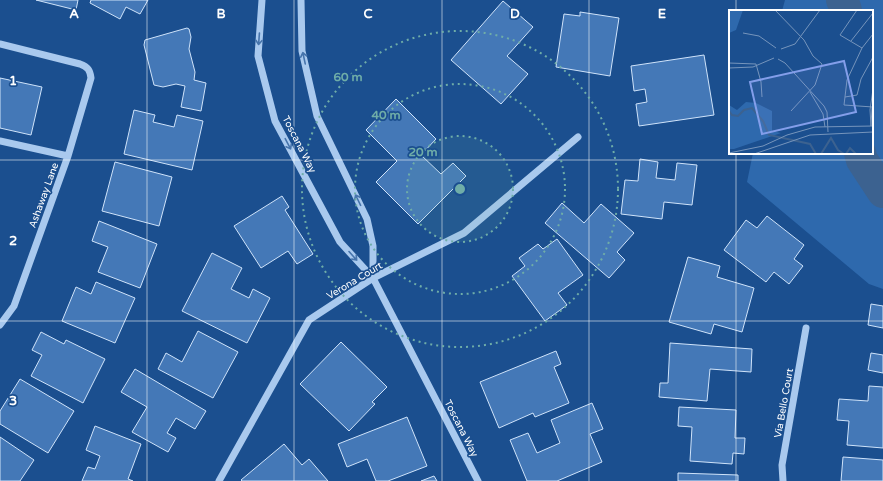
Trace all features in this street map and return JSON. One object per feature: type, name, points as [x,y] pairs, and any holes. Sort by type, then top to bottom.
[{"type":"street","name":"Toscana Way","points":[[262,0],[258,56],[276,121],[340,242],[373,278],[478,481]]},
{"type":"street","name":"Toscana Way","points":[[301,0],[302,51],[316,116],[367,219],[373,246],[373,278]]},
{"type":"street","name":"Ashaway Lane","points":[[0,44],[80,64],[88,68],[91,81],[68,156],[14,306],[0,325]]},
{"type":"street","name":"Verona Court","points":[[219,481],[309,320],[373,278],[464,234],[578,137]]},
{"type":"street","points":[[0,141],[68,156]]},
{"type":"street","name":"Via Bello Court","points":[[783,481],[782,465],[806,328]]},
{"type":"shaded area","points":[[785,0],[883,0],[883,289],[869,284],[747,182],[753,154],[873,154],[873,10],[782,10]]},
{"type":"building","points":[[36,0],[78,0],[76,10]]},
{"type":"building","points":[[91,0],[148,0],[140,14],[126,7],[120,19],[90,3]]},
{"type":"building","points":[[503,1],[533,27],[507,56],[528,74],[501,104],[451,60]]},
{"type":"building","points":[[580,12],[619,18],[610,76],[556,67],[564,14],[580,16]]},
{"type":"building","points":[[187,28],[189,29],[191,37],[189,49],[195,72],[194,80],[206,83],[201,111],[181,107],[185,86],[176,84],[163,87],[154,85],[144,45],[145,40]]},
{"type":"building","points":[[704,55],[714,115],[639,126],[636,104],[647,102],[645,89],[634,91],[631,66]]},
{"type":"building","points":[[0,78],[42,87],[31,135],[0,128]]},
{"type":"building","points":[[396,99],[436,139],[421,155],[441,174],[453,163],[466,176],[418,224],[376,182],[397,161],[366,130]]},
{"type":"building","points":[[134,110],[155,115],[153,122],[174,127],[177,115],[203,121],[192,170],[124,154]]},
{"type":"building","points":[[640,159],[658,162],[656,178],[675,180],[677,163],[697,165],[692,205],[664,202],[662,219],[621,214],[625,180],[638,181]]},
{"type":"building","points":[[115,162],[172,177],[159,226],[102,211]]},
{"type":"building","points":[[282,196],[289,207],[285,210],[313,254],[297,264],[288,251],[261,268],[234,226]]},
{"type":"building","points":[[562,203],[584,223],[601,204],[634,233],[617,252],[625,260],[609,278],[545,223]]},
{"type":"building","points":[[767,216],[804,245],[794,259],[803,266],[789,284],[774,272],[766,282],[724,250],[746,220],[757,228]]},
{"type":"building","points":[[99,221],[157,244],[140,288],[98,272],[108,247],[92,241]]},
{"type":"building","points":[[557,239],[583,275],[558,293],[567,305],[545,321],[512,276],[525,266],[519,258],[538,244],[543,249]]},
{"type":"building","points":[[212,253],[242,268],[231,289],[249,298],[253,289],[270,298],[247,343],[182,311]]},
{"type":"building","points":[[688,257],[720,266],[717,277],[754,288],[742,332],[714,324],[711,334],[669,322]]},
{"type":"building","points":[[96,282],[135,298],[115,343],[62,321],[76,287],[91,294]]},
{"type":"building","points":[[871,304],[883,306],[883,328],[868,325]]},
{"type":"building","points":[[198,331],[238,352],[213,398],[158,369],[166,353],[182,362]]},
{"type":"building","points":[[41,332],[64,344],[66,340],[105,359],[83,403],[31,376],[42,355],[32,350]]},
{"type":"building","points":[[341,342],[387,387],[372,402],[375,404],[349,431],[300,384]]},
{"type":"building","points":[[670,343],[752,349],[751,372],[710,369],[707,401],[659,397],[660,383],[668,383]]},
{"type":"building","points":[[556,351],[561,364],[554,367],[569,403],[535,417],[533,413],[499,428],[480,382]]},
{"type":"building","points":[[871,353],[883,355],[883,373],[868,370]]},
{"type":"building","points":[[135,369],[206,411],[195,429],[176,418],[167,433],[176,438],[168,452],[132,432],[147,407],[121,392]]},
{"type":"building","points":[[20,379],[74,411],[48,453],[0,424],[0,411]]},
{"type":"building","points":[[869,386],[883,387],[883,448],[847,445],[849,421],[837,420],[839,399],[868,401]]},
{"type":"building","points":[[592,403],[603,429],[590,434],[602,462],[557,481],[527,481],[510,440],[528,433],[537,453],[560,443],[551,420]]},
{"type":"building","points":[[679,407],[736,410],[735,438],[745,438],[744,454],[733,453],[732,464],[690,461],[692,427],[678,426]]},
{"type":"building","points":[[407,417],[427,466],[388,481],[376,481],[367,459],[347,467],[338,444]]},
{"type":"building","points":[[95,426],[141,444],[128,479],[133,481],[82,481],[88,467],[95,469],[100,456],[86,450]]},
{"type":"building","points":[[0,437],[34,460],[20,481],[0,481]]},
{"type":"building","points":[[284,444],[302,465],[309,459],[328,481],[241,480]]},
{"type":"building","points":[[843,457],[883,460],[883,481],[841,481]]},
{"type":"building","points":[[678,473],[738,475],[738,481],[678,481]]},
{"type":"building","points":[[434,476],[437,481],[421,481]]},
{"type":"waterway","points":[[842,0],[846,10]]},
{"type":"waterway","points":[[860,154],[862,160],[883,192]]}]
